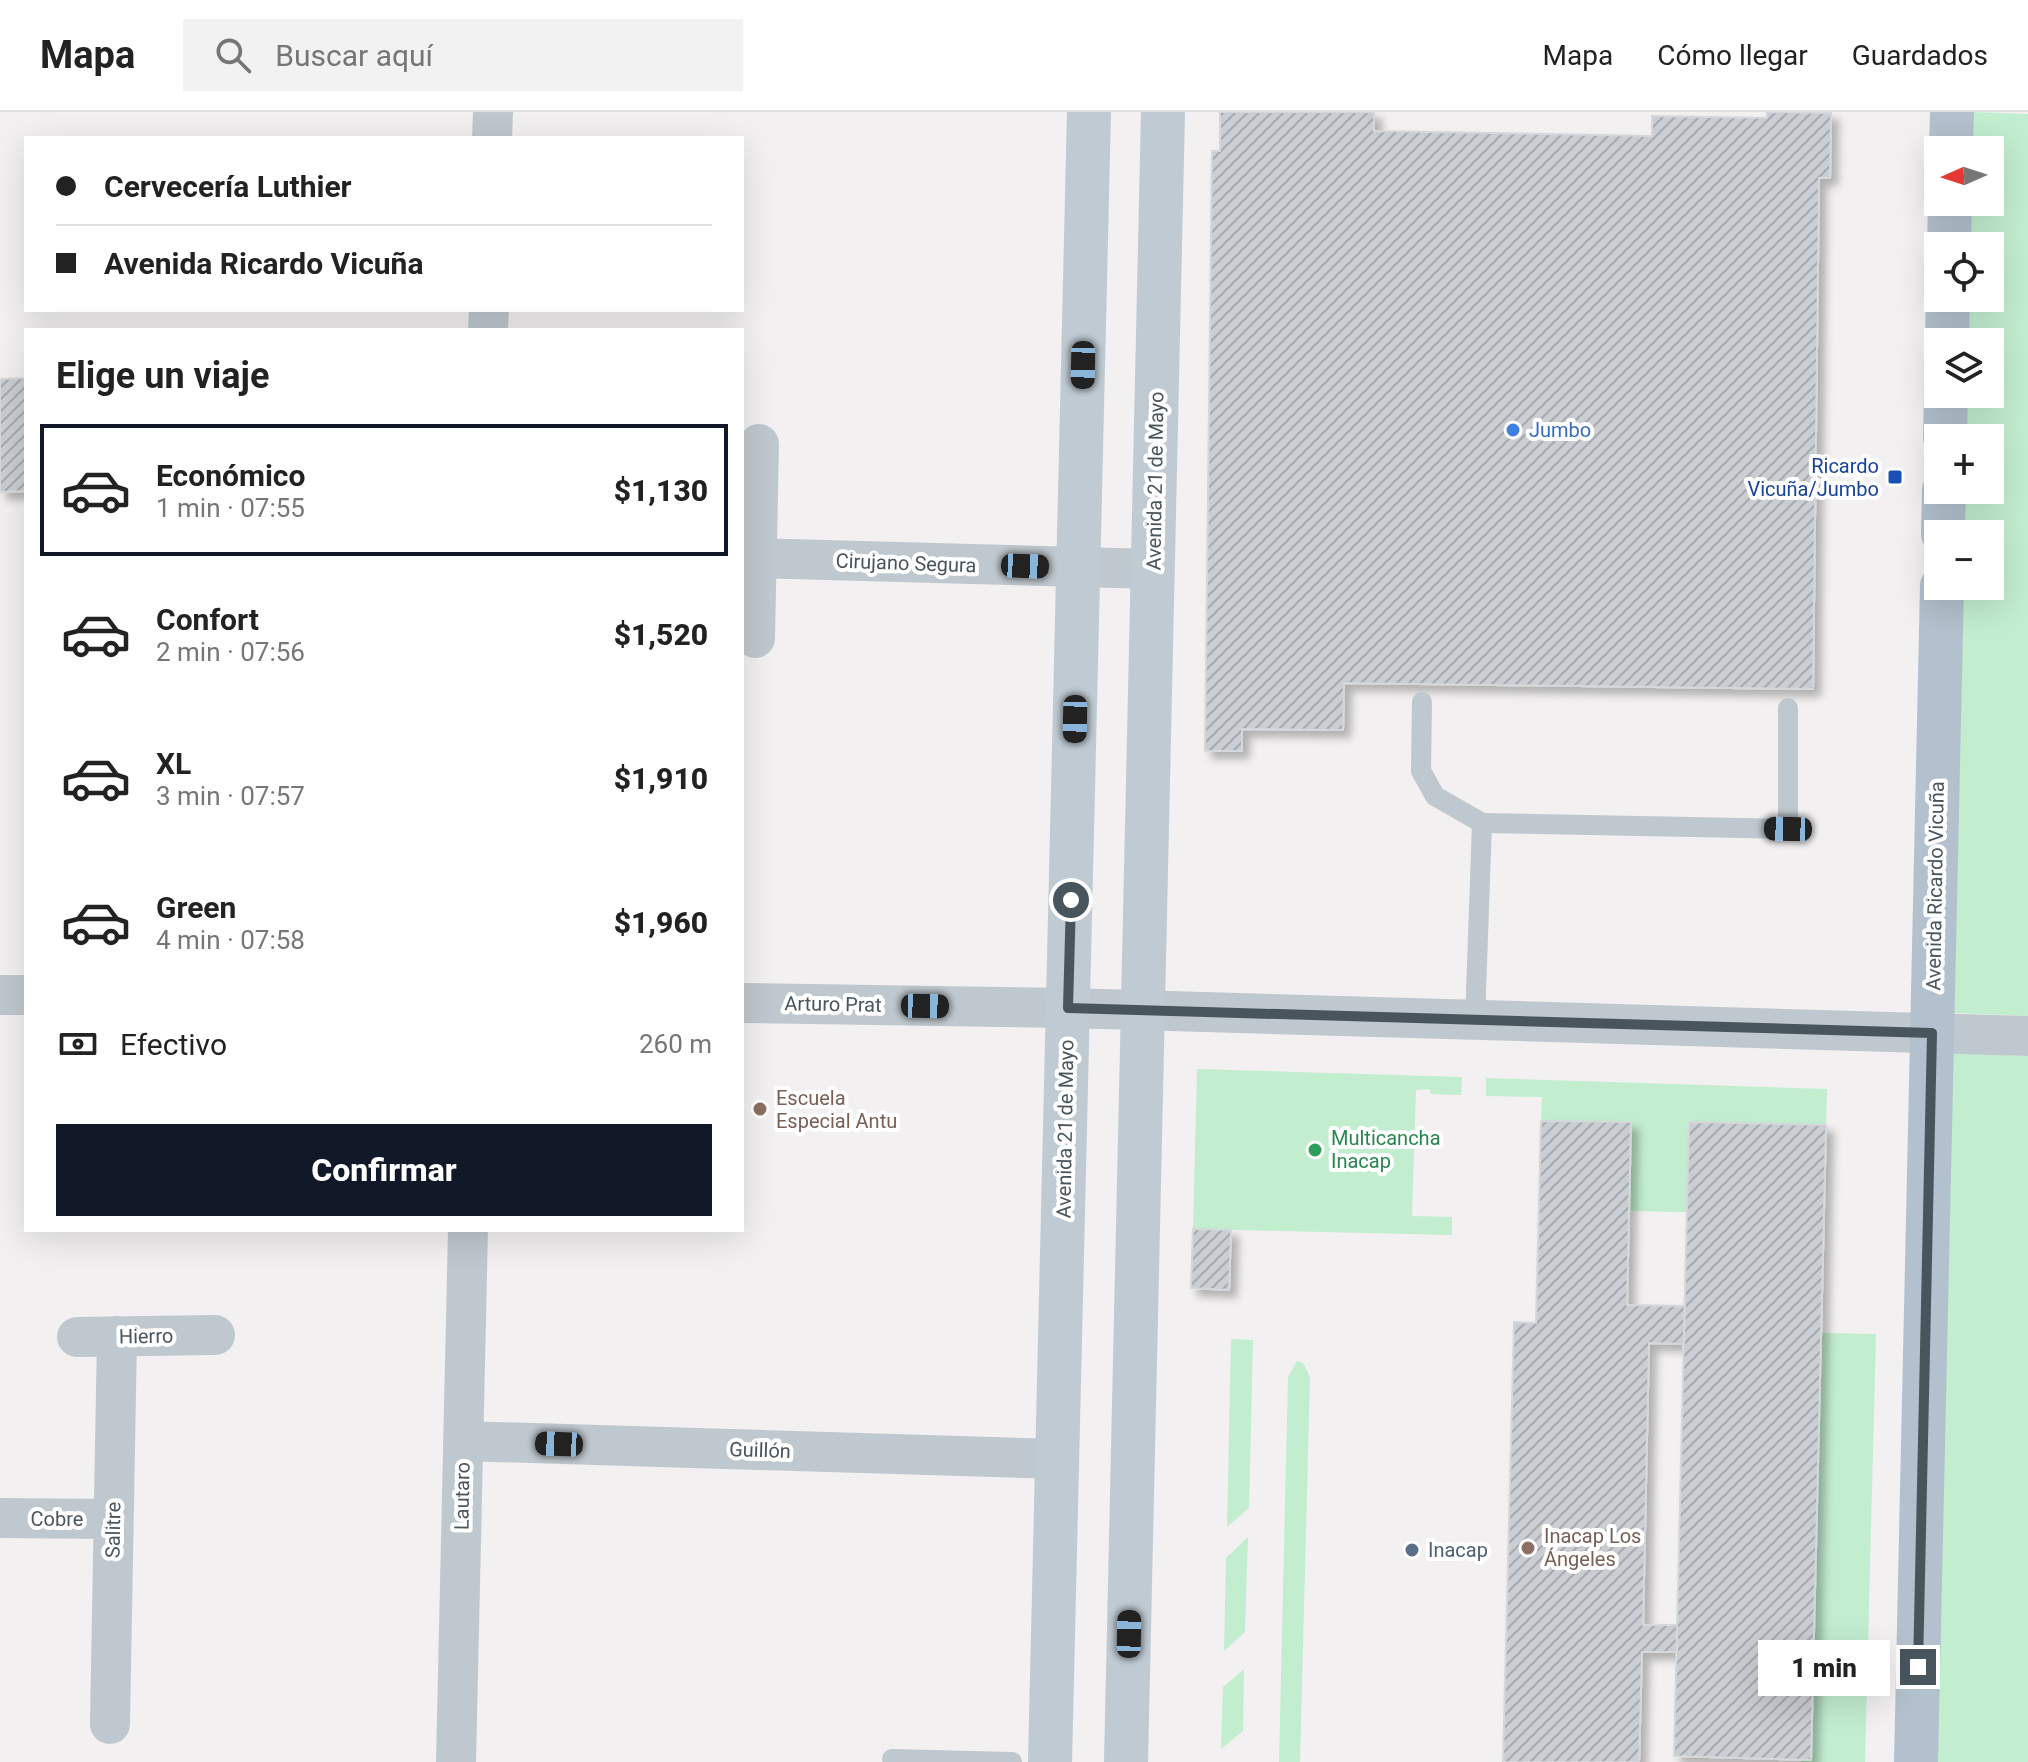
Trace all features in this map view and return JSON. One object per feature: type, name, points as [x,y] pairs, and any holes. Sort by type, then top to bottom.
[{"type":"main road","points":[[1951,136],[1952,112]]},
{"type":"main road","name":"Avenida Ricardo Vicuña","points":[[1916,1762],[1942,600]]},
{"type":"street","points":[[492,136],[493,112]]},
{"type":"street","name":"Avenida 21 de Mayo","points":[[1050,1762],[1089,112]]},
{"type":"street","name":"Avenida 21 de Mayo","points":[[1126,1762],[1163,112]]},
{"type":"street","points":[[755,638],[759,444]]},
{"type":"street","name":"Cirujano Segura","points":[[756,558],[1153,569]]},
{"type":"street","points":[[0,995],[24,995]]},
{"type":"street","name":"Arturo Prat","points":[[744,1003],[1068,1008],[2028,1036]]},
{"type":"street","name":"Lautaro","points":[[456,1762],[468,1232]]},
{"type":"street","name":"Hierro","points":[[77,1337],[215,1335]]},
{"type":"street","name":"Salitre","points":[[110,1724],[117,1336]]},
{"type":"street","name":"Guillón","points":[[463,1441],[1057,1459]]},
{"type":"street","name":"Cobre","points":[[0,1518],[113,1519]]},
{"type":"lane","points":[[1422,702],[1421,771],[1435,796],[1482,823],[1788,829],[1788,708]]},
{"type":"lane","points":[[1475,1021],[1482,823]]},
{"type":"lane","points":[[892,1759],[1012,1762]]},
{"type":"green space","points":[[1972,112],[2028,114],[2028,1016],[1952,1013],[1962,600],[2004,600],[2004,520],[1963,520],[1964,504],[2004,504],[2004,424],[1965,424],[1966,408],[2004,408],[2004,328],[1967,328],[1968,312],[2004,312],[2004,232],[1969,232],[1970,216],[2004,216],[2004,136],[1971,136]]},
{"type":"green space","points":[[1944,1053],[2028,1056],[2028,1762],[1929,1762]]},
{"type":"green space","name":"Multicancha Inacap","points":[[1197,1069],[1462,1077],[1461,1095],[1431,1094],[1430,1089],[1416,1090],[1412,1216],[1452,1217],[1452,1235],[1193,1229]]},
{"type":"green space","points":[[1486,1078],[1827,1089],[1826,1125],[1690,1122],[1687,1212],[1629,1211],[1631,1123],[1541,1121],[1542,1097],[1486,1096]]},
{"type":"green space","points":[[1822,1333],[1876,1334],[1865,1762],[1801,1762],[1801,1759],[1811,1759]]},
{"type":"green space","points":[[1231,1339],[1253,1340],[1249,1508],[1227,1527]]},
{"type":"green space","points":[[1297,1361],[1303,1363],[1310,1377],[1300,1762],[1279,1762],[1288,1377]]},
{"type":"green space","points":[[1248,1537],[1245,1632],[1224,1651],[1226,1558]]},
{"type":"green space","points":[[1244,1669],[1243,1731],[1221,1749],[1223,1687]]},
{"type":"building","name":"Jumbo","points":[[1220,112],[1374,112],[1374,131],[1652,136],[1652,116],[1767,118],[1767,112],[1831,113],[1830,178],[1819,178],[1813,689],[1344,683],[1343,730],[1242,729],[1242,751],[1205,751],[1212,151],[1220,151]]},
{"type":"building","points":[[24,378],[24,491],[0,492],[0,379]]},
{"type":"building","points":[[1541,1121],[1631,1122],[1627,1305],[1685,1306],[1684,1344],[1649,1343],[1643,1625],[1677,1625],[1677,1652],[1642,1652],[1639,1762],[1503,1762],[1514,1322],[1536,1323]]},
{"type":"building","points":[[1689,1122],[1826,1125],[1811,1760],[1674,1756]]},
{"type":"building","points":[[1193,1229],[1231,1230],[1229,1290],[1191,1288]]},
{"type":"place","name":"Jumbo","points":[[1513,430]]},
{"type":"place","name":"Ricardo Vicuña/Jumbo","points":[[1895,477]]},
{"type":"place","name":"Escuela Especial Antu","points":[[760,1109]]},
{"type":"place","name":"Multicancha Inacap","points":[[1315,1150]]},
{"type":"place","name":"Inacap Los Ángeles","points":[[1528,1548]]},
{"type":"place","name":"Inacap","points":[[1412,1550]]},
{"type":"route","points":[[1071,900],[1068,1008],[1932,1033],[1918,1667]]}]
